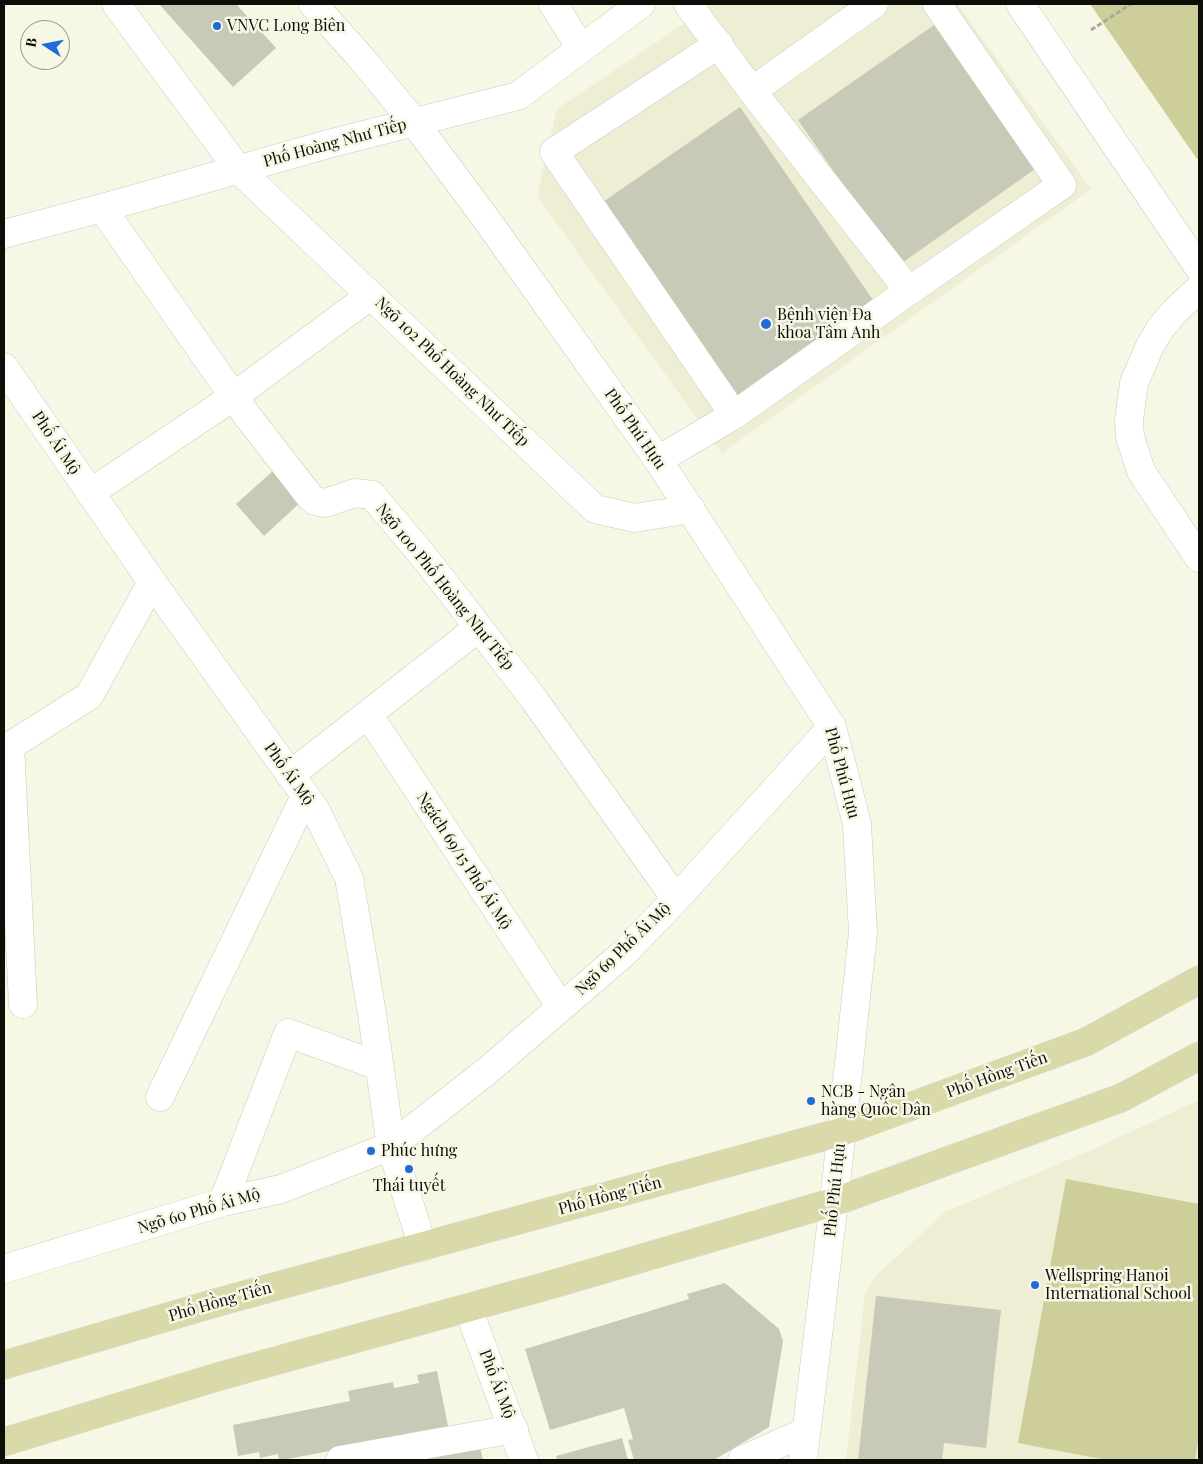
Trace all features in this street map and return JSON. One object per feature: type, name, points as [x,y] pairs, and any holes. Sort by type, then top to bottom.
[{"type":"main road","name":"Phố Hồng Tiến","points":[[4,1364],[214,1303],[841,1132],[1086,1042],[1199,980]]},
{"type":"main road","points":[[4,1442],[217,1377],[556,1284],[834,1202],[1121,1098],[1199,1056]]},
{"type":"street","name":"Ngõ 102 Phố Hoàng Như Tiếp","points":[[116,4],[238,169],[595,509],[636,518],[691,509]]},
{"type":"street","name":"Phố Phú Hựu","points":[[313,4],[414,122],[484,216],[658,460],[832,727],[857,824],[863,934],[834,1202],[803,1460]]},
{"type":"street","points":[[553,4],[581,48]]},
{"type":"street","name":"Phố Hoàng Như Tiếp","points":[[4,234],[238,169],[518,96],[641,4]]},
{"type":"street","points":[[688,4],[752,91],[909,291]]},
{"type":"street","points":[[752,91],[874,4]]},
{"type":"street","points":[[658,460],[734,415],[1062,185],[937,4]]},
{"type":"street","points":[[1020,4],[1199,268]]},
{"type":"street","points":[[719,44],[554,152],[734,415]]},
{"type":"street","name":"Ngõ 100 Phố Hoàng Như Tiếp","points":[[102,208],[233,396],[315,501],[325,503],[355,493],[372,495],[425,558],[533,698],[676,898]]},
{"type":"street","points":[[1199,289],[1170,317],[1150,346],[1134,383],[1129,420],[1130,438],[1141,471],[1199,558]]},
{"type":"street","points":[[90,493],[233,396],[371,295]]},
{"type":"street","name":"Phố Ái Mộ","points":[[4,366],[152,582],[315,809],[349,878],[372,1014],[391,1146],[423,1247]]},
{"type":"street","points":[[23,1004],[7,746],[89,696],[152,582]]},
{"type":"street","points":[[160,1097],[298,785],[368,714],[478,628]]},
{"type":"street","name":"Ngách 69/15 Phố Ái Mộ","points":[[368,714],[561,1007]]},
{"type":"street","name":"Ngõ 69 Phố Ái Mộ","points":[[391,1146],[487,1070],[623,954],[832,727]]},
{"type":"street","points":[[223,1202],[288,1033],[380,1066]]},
{"type":"street","name":"Ngõ 60 Phố Ái Mộ","points":[[4,1269],[223,1202],[281,1189],[391,1146]]},
{"type":"street","name":"Phố Ái Mộ","points":[[468,1308],[524,1460]]},
{"type":"street","points":[[340,1460],[514,1429]]},
{"type":"street","points":[[742,1460],[805,1432]]},
{"type":"path","points":[[1091,30],[1131,4]]},
{"type":"shaded area","name":"Bệnh viện Đa khoa Tâm Anh","points":[[713,4],[957,4],[1091,189],[722,453],[537,196],[557,109]]},
{"type":"shaded area","name":"Wellspring Hanoi International School","points":[[1199,1100],[1199,1460],[846,1460],[865,1294],[876,1276],[945,1212],[1094,1149]]},
{"type":"green space","points":[[1090,4],[1199,4],[1199,160],[1197,159]]},
{"type":"green space","points":[[1066,1179],[1199,1204],[1199,1436],[1195,1460],[1106,1460],[1018,1443]]},
{"type":"building","name":"VNVC Long Biên","points":[[159,4],[236,4],[276,48],[233,87]]},
{"type":"building","points":[[937,23],[1038,167],[899,265],[798,120]]},
{"type":"building","points":[[740,107],[875,303],[735,401],[600,204]]},
{"type":"building","points":[[274,470],[302,501],[264,536],[236,504]]},
{"type":"building","points":[[725,1283],[779,1329],[783,1341],[769,1427],[714,1460],[634,1460],[628,1440],[633,1439],[624,1408],[550,1430],[525,1349],[689,1299],[687,1294]]},
{"type":"building","points":[[876,1296],[1001,1310],[986,1448],[944,1443],[942,1460],[858,1460]]},
{"type":"building","points":[[437,1371],[448,1426],[403,1434],[405,1444],[367,1444],[282,1460],[279,1460],[278,1454],[260,1458],[259,1452],[238,1456],[233,1425],[350,1401],[348,1391],[393,1382],[394,1388],[419,1383],[417,1375]]},
{"type":"building","points":[[622,1438],[628,1460],[557,1460],[556,1456]]},
{"type":"building","points":[[480,1447],[483,1460],[419,1460],[419,1457]]},
{"type":"place","name":"VNVC Long Biên","points":[[217,26]]},
{"type":"place","name":"Bệnh viện Đa khoa Tâm Anh","points":[[766,324]]},
{"type":"place","name":"NCB - Ngân hàng Quốc Dân","points":[[811,1101]]},
{"type":"place","name":"Phúc hưng","points":[[371,1151]]},
{"type":"place","name":"Thái tuyết","points":[[409,1169]]},
{"type":"place","name":"Wellspring Hanoi International School","points":[[1035,1285]]}]
